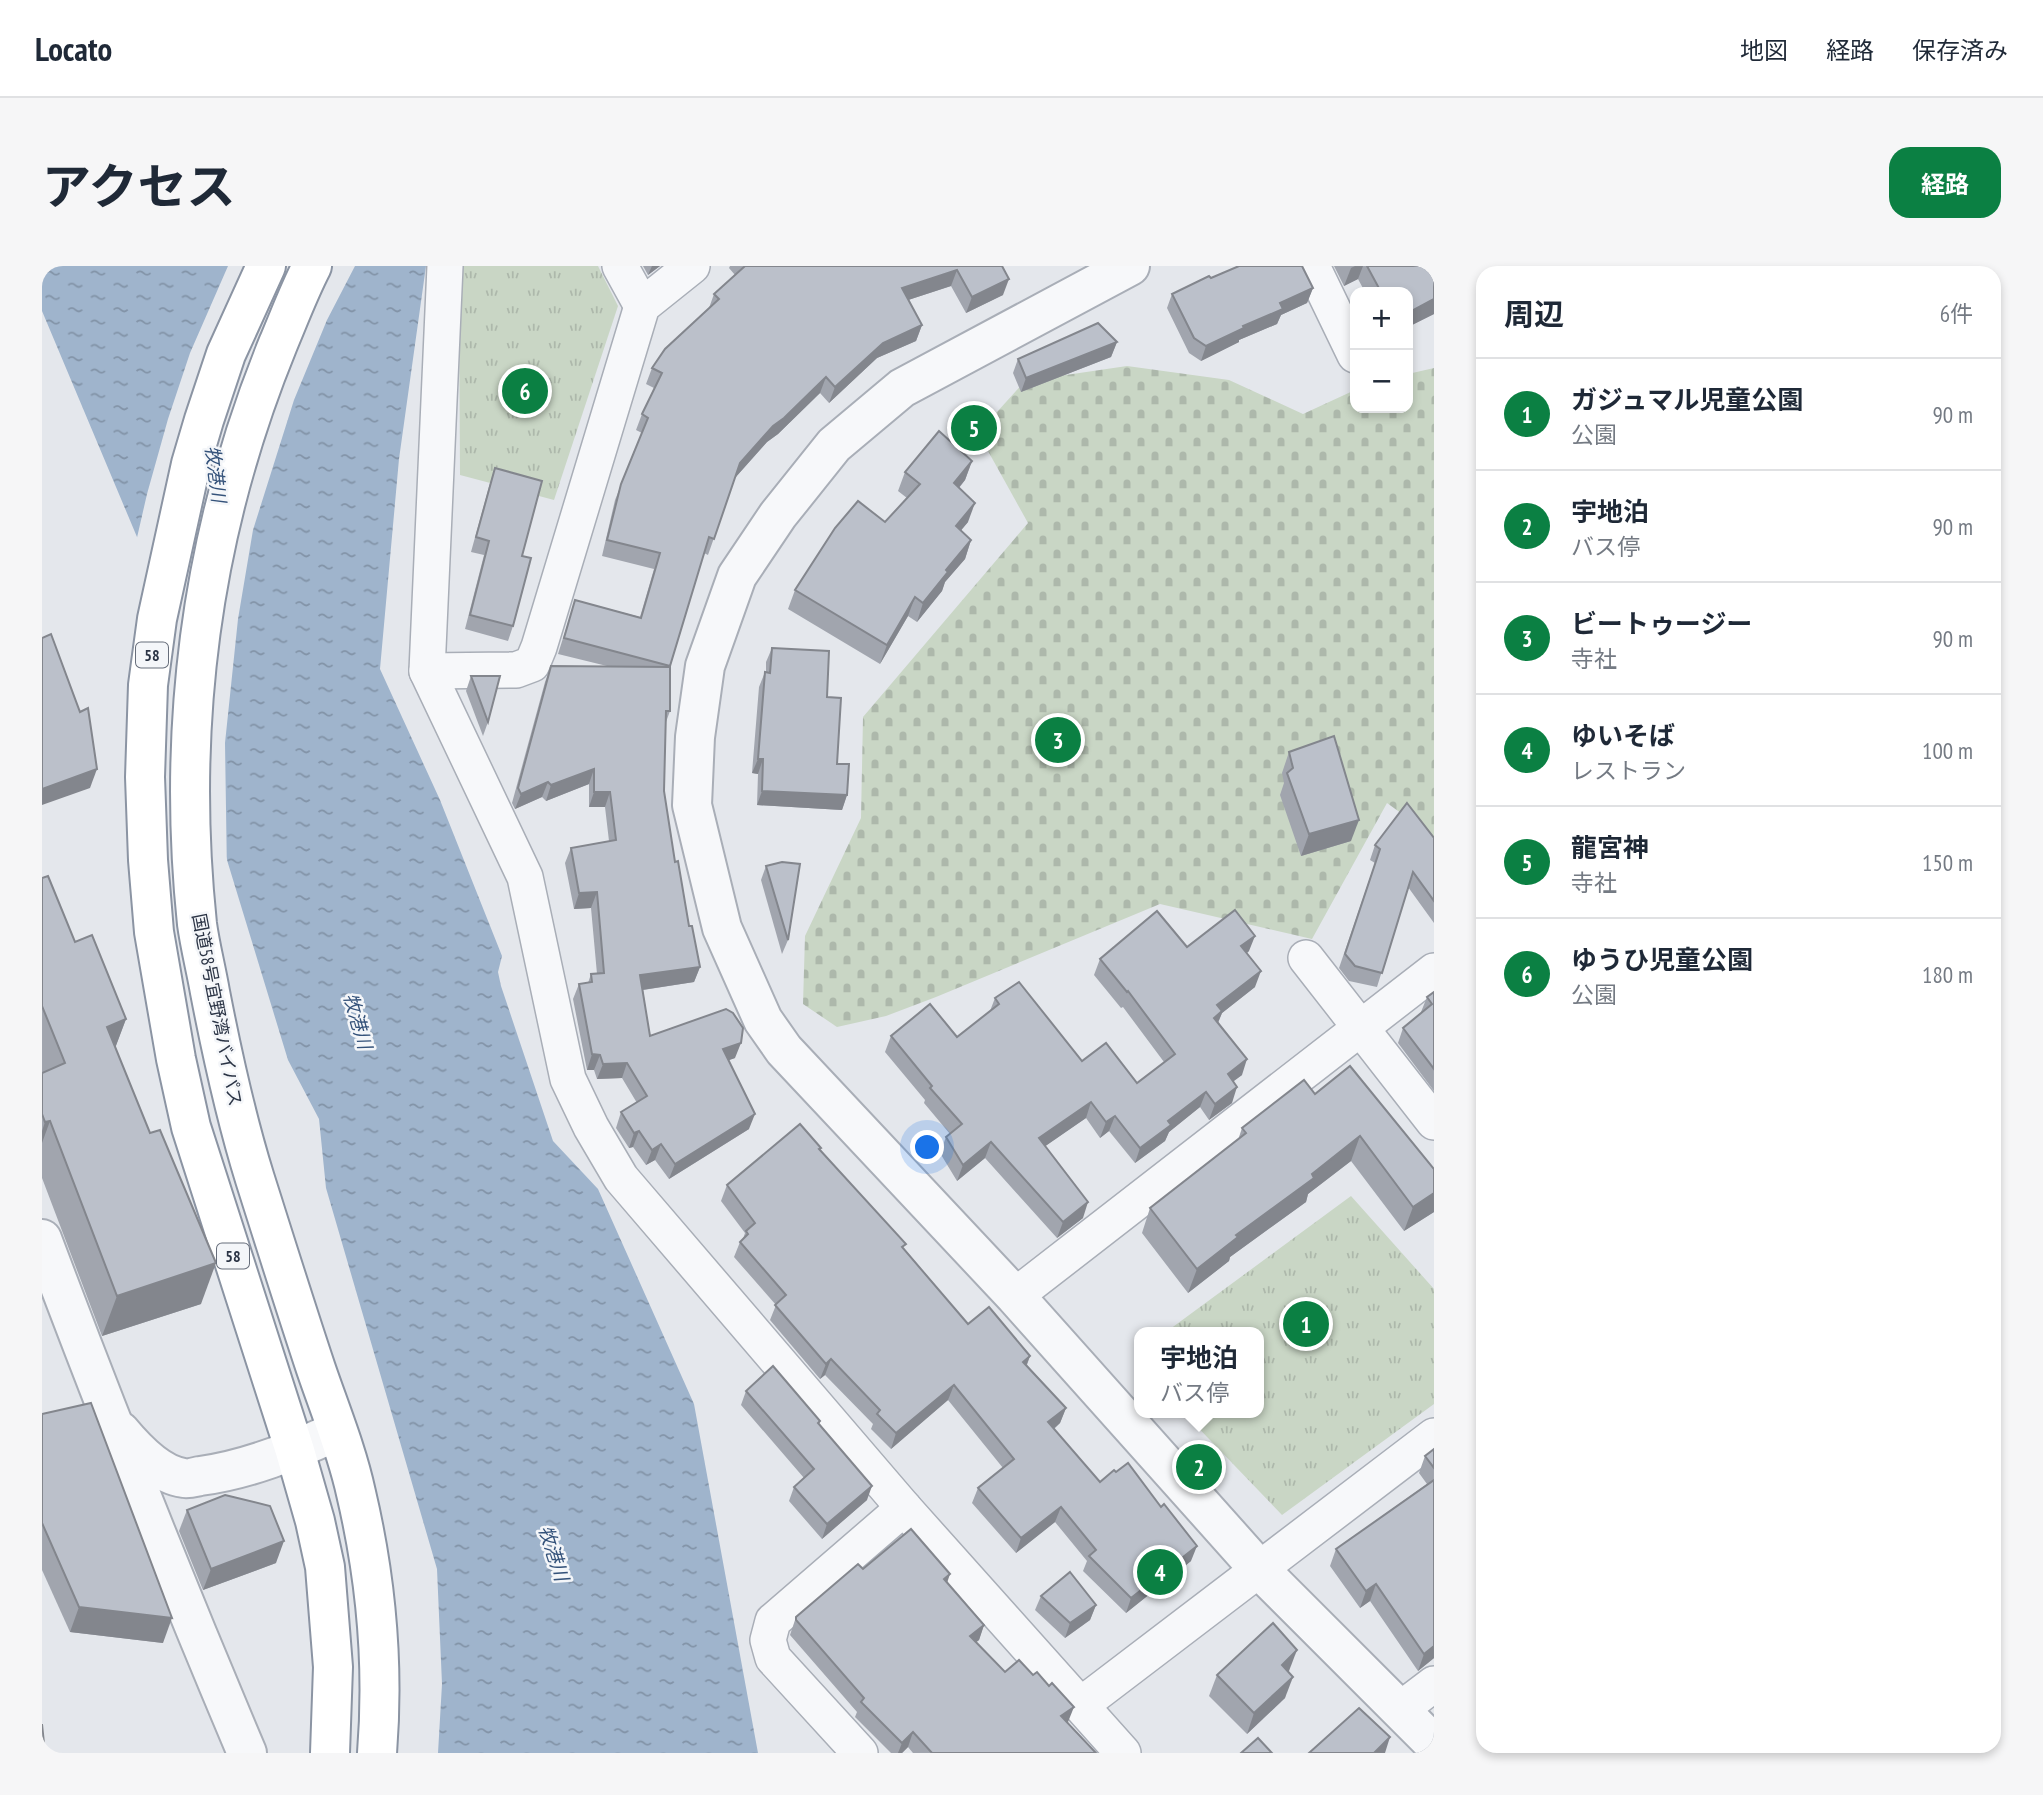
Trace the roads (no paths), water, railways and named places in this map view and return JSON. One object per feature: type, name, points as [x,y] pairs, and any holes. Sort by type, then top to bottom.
[{"type":"highway","name":"58","points":[[265,266],[226,354],[191,464],[157,619],[148,685],[145,777],[154,932],[191,1127],[295,1451],[325,1567],[333,1667],[330,1753]]},
{"type":"highway","name":"国道58号宜野湾バイパス","points":[[312,266],[248,422],[214,547],[194,676],[189,780],[191,852],[198,928],[221,1050],[253,1172],[356,1490],[373,1583],[379,1658],[377,1753]]},
{"type":"street","points":[[445,266],[427,671],[525,877],[568,1079],[591,1127],[621,1178],[904,1508],[1123,1753]]},
{"type":"street","points":[[620,266],[642,306]]},
{"type":"street","points":[[427,671],[516,670],[532,664],[642,306],[692,266]]},
{"type":"street","points":[[1130,266],[902,388],[834,445],[778,515],[737,576],[705,666],[695,737],[692,805],[722,928],[763,1020],[784,1050],[1015,1296],[1258,1568],[1434,1744]]},
{"type":"street","points":[[1312,266],[1353,350]]},
{"type":"street","points":[[1306,958],[1434,1122]]},
{"type":"street","points":[[1015,1296],[1434,971]]},
{"type":"street","points":[[42,1239],[109,1419],[247,1753]]},
{"type":"street","points":[[109,1419],[155,1467],[183,1478],[219,1474],[295,1451],[337,1431]]},
{"type":"street","points":[[1081,1705],[1434,1436]]},
{"type":"street","points":[[860,1753],[773,1658],[768,1640],[774,1621],[904,1508]]},
{"type":"street","points":[[1401,1709],[1434,1684]]},
{"type":"water","name":"牧港川","points":[[42,266],[426,266],[399,459],[380,669],[440,800],[502,956],[498,972],[501,986],[553,1141],[598,1189],[694,1404],[758,1753],[438,1753],[442,1684],[437,1569],[326,1188],[319,1119],[288,1060],[144,588],[145,556],[42,311]]},
{"type":"place","name":"ゆうひ児童公園","points":[[525,391]]},
{"type":"place","name":"龍宮神","points":[[974,428]]},
{"type":"place","name":"ビートゥージー","points":[[1058,740]]},
{"type":"place","name":"ガジュマル児童公園","points":[[1306,1324]]},
{"type":"place","name":"宇地泊","points":[[1199,1467]]},
{"type":"place","name":"ゆいそば","points":[[1160,1572]]}]
